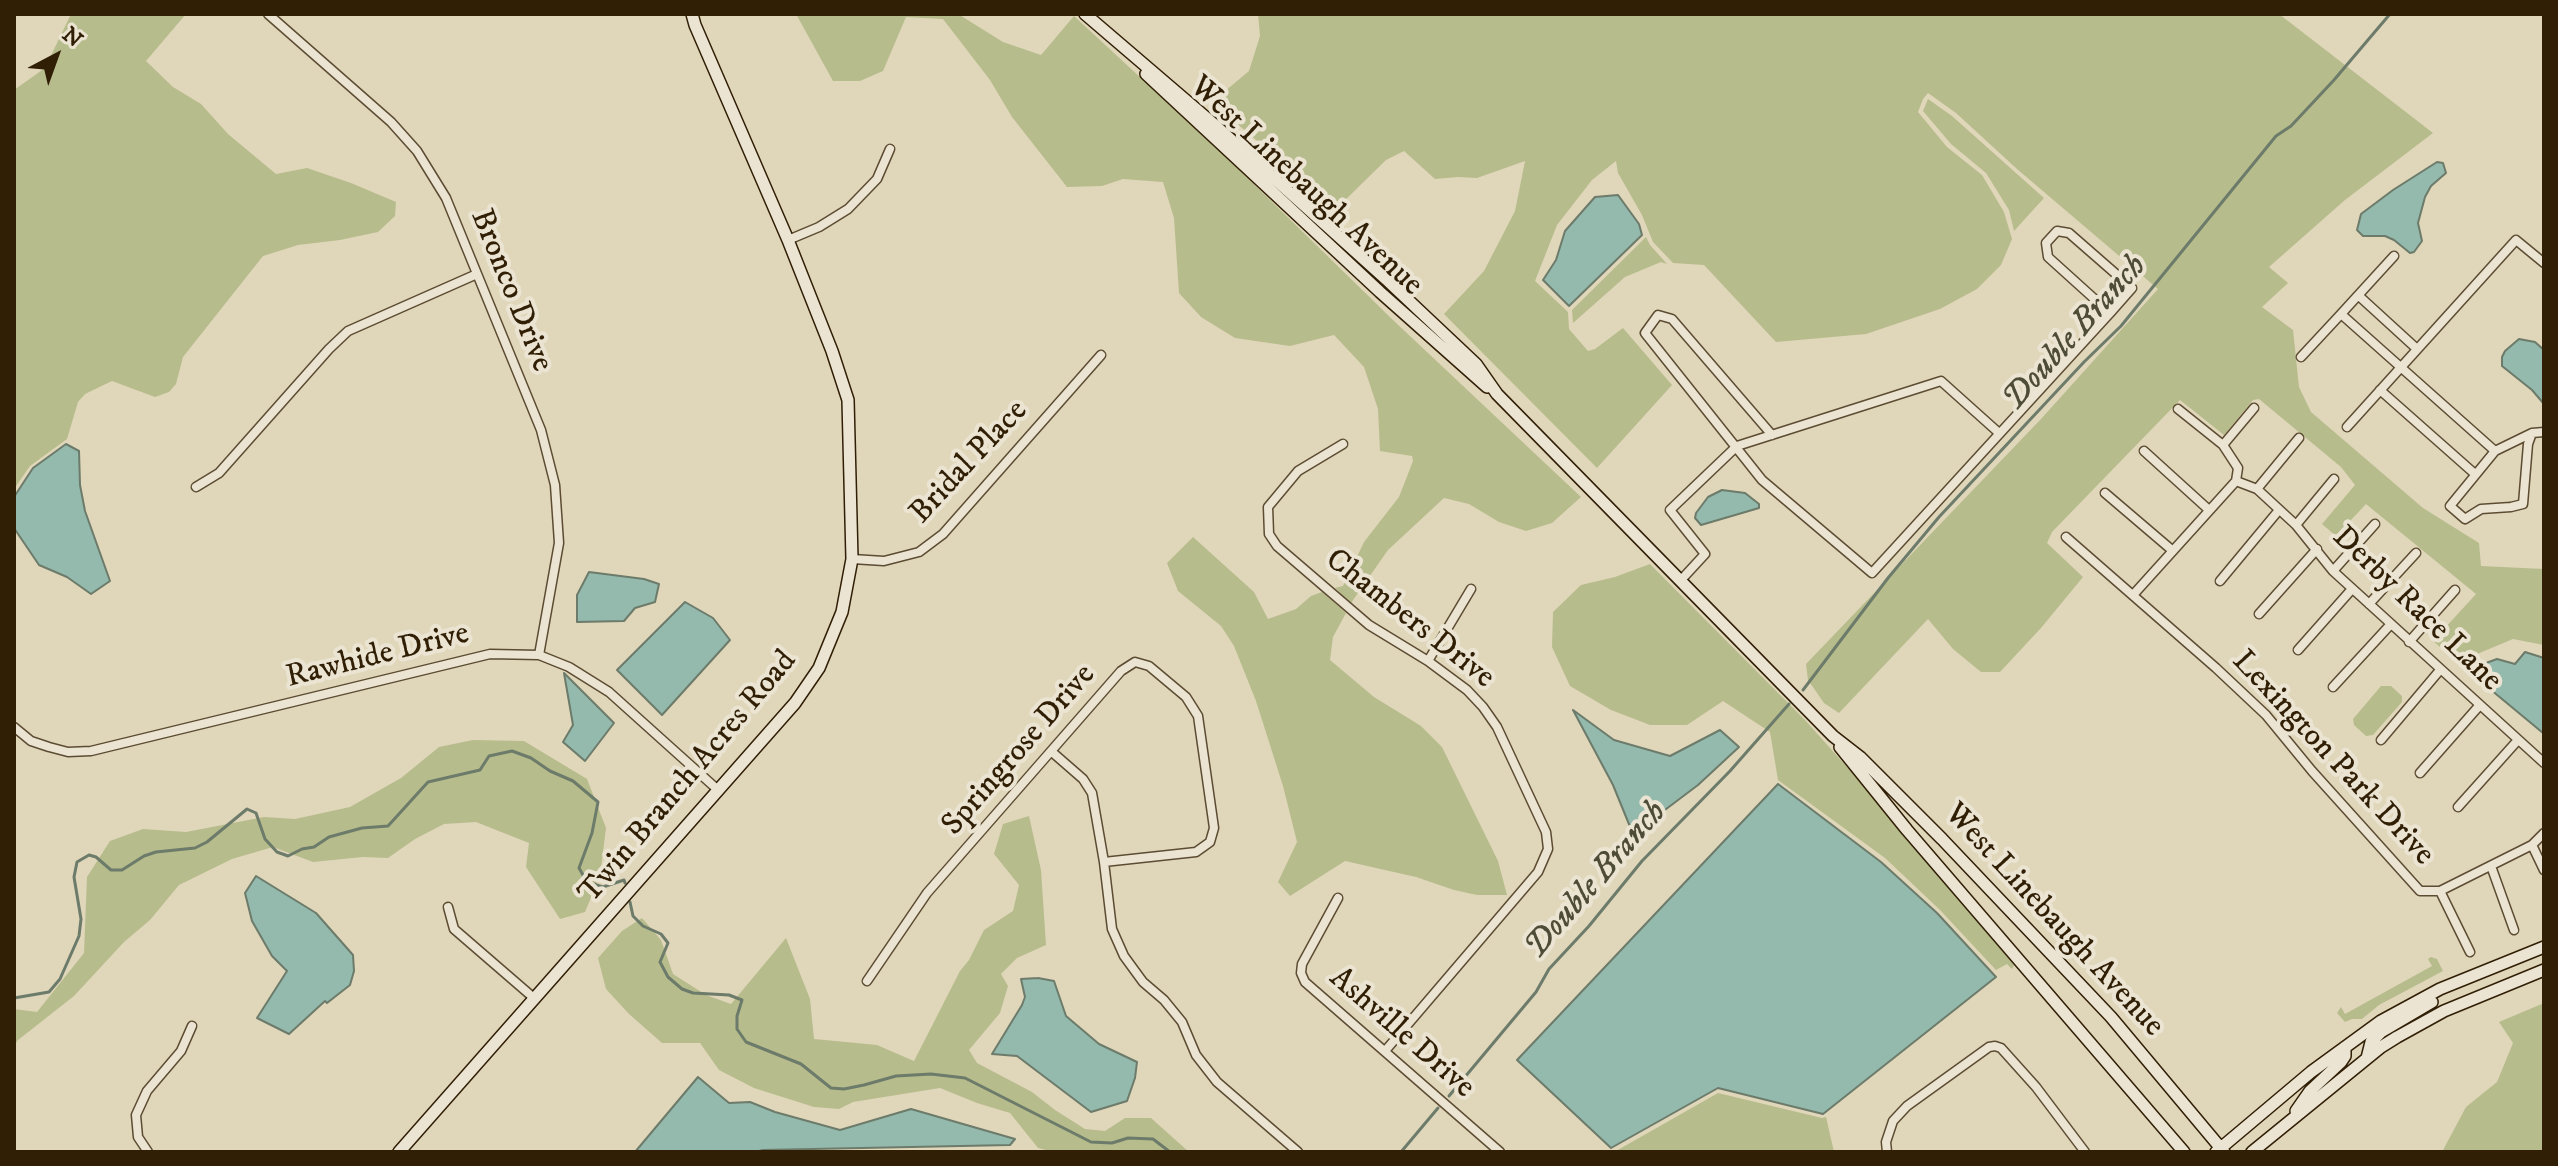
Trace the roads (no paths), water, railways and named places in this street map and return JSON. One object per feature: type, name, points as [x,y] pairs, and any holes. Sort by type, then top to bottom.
[{"type":"main road","name":"Twin Branch Acres Road","points":[[399,1152],[795,703],[819,668],[842,612],[852,559],[848,400],[788,240],[692,14]]},
{"type":"main road","name":"West Linebaugh Avenue","points":[[1084,14],[1344,249],[1389,282],[1476,364],[1497,394],[1833,736],[1860,757],[1932,828],[2111,1017],[2220,1150]]},
{"type":"main road","name":"West Linebaugh Avenue","points":[[1344,249],[1380,292],[1497,394]]},
{"type":"main road","points":[[1380,292],[1389,282]]},
{"type":"main road","name":"West Linebaugh Avenue","points":[[1833,736],[1907,830],[2184,1152]]},
{"type":"main road","points":[[1998,933],[2015,917]]},
{"type":"main road","points":[[2220,1150],[2381,1021],[2456,982],[2544,947]]},
{"type":"main road","points":[[2252,1152],[2367,1059],[2418,1023],[2544,970]]},
{"type":"main road","points":[[2456,982],[2463,990],[2456,1006]]},
{"type":"main road","points":[[2367,1059],[2371,1042],[2381,1032],[2446,992],[2456,982]]},
{"type":"main road","points":[[2289,1122],[2310,1091],[2341,1062],[2345,1047]]},
{"type":"street","name":"Bronco Drive","points":[[268,14],[391,122],[417,151],[446,198],[541,430],[555,485],[559,543],[539,655]]},
{"type":"street","points":[[788,240],[819,227],[848,209],[877,179],[890,149]]},
{"type":"street","points":[[1772,435],[1672,319],[1658,315],[1645,333],[1762,480],[1872,573],[2110,313],[2132,288],[2069,233],[2057,231],[2046,243],[2048,257],[2110,313]]},
{"type":"street","points":[[2347,427],[2516,240],[2544,263]]},
{"type":"street","points":[[2301,357],[2394,256]]},
{"type":"street","points":[[196,487],[219,473],[348,331],[477,274]]},
{"type":"street","points":[[2359,296],[2417,349]]},
{"type":"street","points":[[2341,314],[2495,451]]},
{"type":"street","name":"Bridal Place","points":[[852,559],[884,561],[919,552],[943,534],[1101,355]]},
{"type":"street","points":[[1681,580],[1705,554],[1670,510],[1737,446],[1941,381],[1999,433]]},
{"type":"street","points":[[2380,390],[2475,474]]},
{"type":"street","points":[[2223,445],[2254,408]]},
{"type":"street","points":[[2133,595],[2236,481],[2238,468],[2223,445],[2178,409]]},
{"type":"street","points":[[2532,433],[2528,444],[2523,504],[2481,509],[2465,519],[2450,506],[2495,451],[2532,433],[2544,432]]},
{"type":"street","points":[[2236,481],[2257,489],[2299,438]]},
{"type":"street","name":"Chambers Drive","points":[[1343,444],[1298,471],[1268,507],[1269,534],[1277,546],[1369,625],[1428,661],[1467,690],[1491,717],[1546,832],[1548,849],[1538,872],[1385,1051]]},
{"type":"street","points":[[2144,451],[2209,510]]},
{"type":"street","points":[[2296,525],[2334,479]]},
{"type":"street","name":"Derby Race Lane","points":[[2257,489],[2296,525],[2333,571],[2544,763]]},
{"type":"street","points":[[2105,493],[2173,551]]},
{"type":"street","points":[[2220,581],[2279,510]]},
{"type":"street","points":[[2333,571],[2375,524]]},
{"type":"street","name":"Lexington Park Drive","points":[[2066,537],[2266,715],[2420,891],[2440,891],[2532,845],[2544,833]]},
{"type":"street","points":[[2259,614],[2317,549]]},
{"type":"street","points":[[2369,604],[2416,553]]},
{"type":"street","points":[[1428,661],[1471,589]]},
{"type":"street","points":[[2298,650],[2352,589]]},
{"type":"street","points":[[2409,642],[2455,590]]},
{"type":"street","points":[[2333,687],[2391,624]]},
{"type":"street","name":"Rawhide Drive","points":[[14,727],[31,741],[49,747],[68,752],[91,751],[490,654],[539,655],[569,667],[609,692],[718,790]]},
{"type":"street","name":"Springrose Drive","points":[[867,981],[927,893],[1121,671],[1135,662],[1149,666],[1186,697],[1198,716],[1214,828],[1210,842],[1196,852],[1104,862]]},
{"type":"street","points":[[2381,740],[2440,670]]},
{"type":"street","points":[[2420,773],[2479,706]]},
{"type":"street","points":[[2458,807],[2518,740]]},
{"type":"street","points":[[1052,752],[1083,779],[1092,793],[1112,929],[1124,956],[1143,982],[1164,1000],[1182,1022],[1196,1055],[1217,1082],[1298,1152]]},
{"type":"street","points":[[2532,845],[2544,870]]},
{"type":"street","points":[[2491,866],[2514,930]]},
{"type":"street","points":[[2440,891],[2470,952]]},
{"type":"street","name":"Ashville Drive","points":[[1338,898],[1302,964],[1301,973],[1305,982],[1500,1152]]},
{"type":"street","points":[[448,907],[454,929],[535,999]]},
{"type":"street","points":[[148,1152],[138,1137],[136,1115],[147,1091],[181,1051],[192,1026]]},
{"type":"street","points":[[1887,1152],[1886,1142],[1893,1121],[1907,1106],[1989,1047],[1995,1046],[2001,1048],[2036,1087],[2085,1152]]},
{"type":"water","points":[[2437,162],[2443,163],[2446,173],[2431,186],[2425,197],[2418,223],[2422,241],[2414,252],[2410,253],[2385,236],[2363,236],[2357,230],[2361,214]]},
{"type":"water","points":[[1618,195],[1639,224],[1642,235],[1569,306],[1543,280],[1556,260],[1565,231],[1595,197]]},
{"type":"water","points":[[2519,339],[2535,342],[2544,350],[2544,404],[2502,366],[2505,351]]},
{"type":"water","points":[[66,444],[79,451],[85,511],[110,581],[91,594],[67,577],[39,565],[14,528],[14,497],[33,468]]},
{"type":"water","points":[[1722,490],[1745,493],[1759,504],[1759,508],[1701,525],[1695,518],[1696,513],[1708,497]]},
{"type":"water","points":[[589,572],[659,584],[655,602],[635,608],[624,621],[577,622],[577,595]]},
{"type":"water","points":[[685,602],[713,618],[730,640],[662,715],[617,670]]},
{"type":"water","points":[[2525,652],[2544,658],[2543,733],[2467,670],[2497,659],[2515,664]]},
{"type":"water","points":[[564,673],[614,723],[585,761],[563,742],[573,725]]},
{"type":"water","points":[[1573,710],[1614,740],[1670,756],[1720,730],[1739,747],[1698,785],[1633,834],[1613,785]]},
{"type":"water","points":[[1778,784],[1881,862],[1937,913],[1996,977],[1823,1114],[1718,1088],[1611,1148],[1517,1060]]},
{"type":"water","points":[[256,876],[316,913],[353,955],[354,971],[350,985],[327,1003],[325,1001],[289,1034],[257,1018],[287,971],[272,956],[252,921],[245,893]]},
{"type":"water","points":[[1021,979],[1054,981],[1066,1016],[1099,1044],[1137,1062],[1127,1101],[1091,1112],[1017,1056],[992,1054],[1022,1005],[1025,997]]},
{"type":"water","points":[[698,1077],[729,1103],[750,1102],[840,1130],[911,1109],[1015,1139],[1010,1145],[635,1152]]},
{"type":"waterway","name":"Double Branch","points":[[1803,690],[1939,517],[2121,326],[2276,136],[2291,126],[2334,80],[2390,14]]},
{"type":"waterway","name":"Double Branch","points":[[1449,1096],[1536,992],[1549,969],[1642,861],[1730,771],[1789,704]]},
{"type":"waterway","name":"Double Branch","points":[[14,998],[49,992],[60,979],[79,936],[81,919],[74,877],[77,862],[89,855],[111,870],[122,870],[156,852],[195,848],[207,842],[247,809],[256,813],[265,839],[277,852],[288,856],[314,847],[329,837],[362,828],[388,826],[428,782],[480,770],[489,756],[512,751],[573,781],[598,802],[592,833],[579,868],[587,882],[603,887],[624,880],[625,883]]},
{"type":"waterway","name":"Double Branch","points":[[630,902],[633,916],[643,926],[661,934],[668,943],[660,962],[668,977],[682,989],[693,993],[729,995],[742,1000],[737,1029],[746,1042],[801,1064],[831,1088],[844,1089],[896,1076],[931,1074],[965,1078],[1091,1142],[1153,1139],[1170,1152]]},
{"type":"waterway","name":"Double Branch","points":[[1401,1152],[1438,1108]]}]
